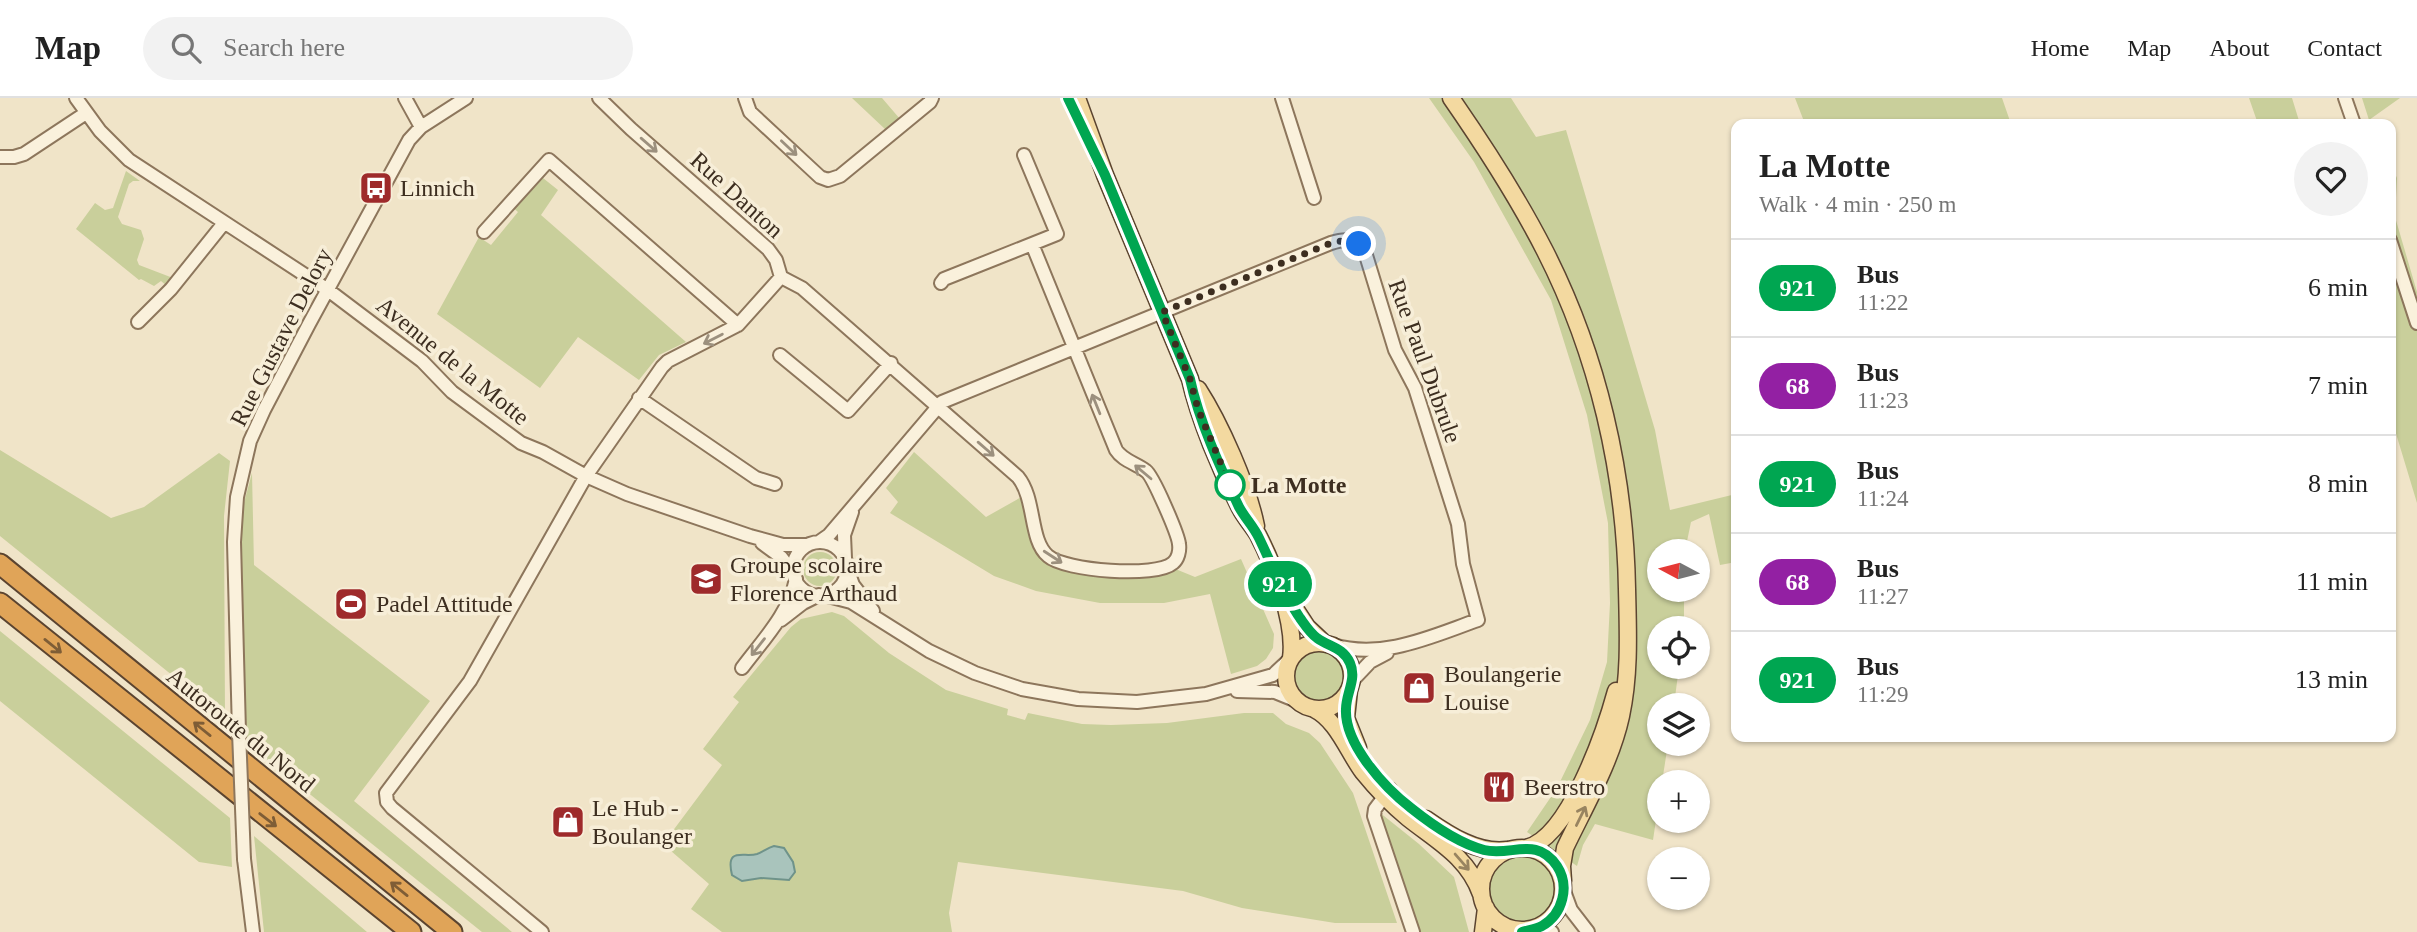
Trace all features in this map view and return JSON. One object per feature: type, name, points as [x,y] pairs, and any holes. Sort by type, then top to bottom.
[{"type":"highway","name":"Autoroute du Nord","points":[[0,564],[452,932]]},
{"type":"highway","points":[[0,603],[411,932]]},
{"type":"main road","points":[[1068,98],[1105,175]]},
{"type":"main road","points":[[1077,98],[1105,175],[1190,379],[1198,409],[1239,505],[1258,535],[1273,571],[1291,628],[1291,658],[1286,671],[1291,694],[1297,701],[1329,720],[1361,768],[1388,793],[1464,841],[1489,851],[1518,849],[1541,852],[1550,858],[1559,871],[1563,886]]},
{"type":"main road","points":[[1273,571],[1307,627],[1345,654],[1350,662],[1351,685],[1345,710],[1350,734],[1360,753],[1405,816],[1456,854],[1471,872],[1484,903],[1495,920],[1504,926],[1534,931],[1554,916],[1560,907],[1565,848],[1601,773],[1620,718],[1627,667],[1625,538],[1616,470],[1600,396],[1578,329],[1552,264],[1524,212],[1451,98]]},
{"type":"main road","points":[[1483,932],[1482,881],[1488,866],[1496,858],[1538,844],[1554,829],[1571,802],[1598,745],[1616,693],[1628,602]]},
{"type":"main road","points":[[1291,658],[1306,645],[1329,644]]},
{"type":"main road","points":[[1314,709],[1324,709],[1337,704],[1351,685]]},
{"type":"street","name":"Avenue de la Motte","points":[[76,98],[107,139],[129,160],[328,290],[422,361],[452,392],[517,440],[619,491],[750,536],[789,546],[813,544]]},
{"type":"street","points":[[405,98],[421,127]]},
{"type":"street","name":"Rue Gustave Delory","points":[[253,932],[244,859],[233,572],[234,526],[239,488],[250,441],[258,421],[409,141],[421,127],[466,98]]},
{"type":"street","name":"Rue Danton","points":[[599,98],[768,249],[776,260],[781,277],[802,288],[891,363],[1022,482],[1029,496],[1041,548],[1054,560],[1075,566],[1111,570],[1152,570],[1167,566],[1175,561],[1179,545],[1152,479],[1147,471],[1123,458],[1116,450],[1073,347]]},
{"type":"street","points":[[745,98],[750,112],[820,177],[828,180],[840,176],[906,123],[932,98]]},
{"type":"street","points":[[1282,98],[1314,198]]},
{"type":"street","points":[[2345,98],[2352,119]]},
{"type":"street","points":[[0,157],[24,154],[86,113]]},
{"type":"street","points":[[941,283],[944,279],[1057,234],[1024,156]]},
{"type":"street","points":[[484,232],[548,160],[738,325]]},
{"type":"street","points":[[138,323],[171,289],[224,223]]},
{"type":"street","name":"Rue Paul Dubrule","points":[[1162,312],[1331,243],[1352,240],[1359,244],[1365,253],[1395,350],[1415,388],[1458,524],[1465,574],[1478,620],[1401,646],[1371,661],[1351,685]]},
{"type":"street","points":[[1032,244],[1073,347]]},
{"type":"street","points":[[2396,258],[2417,323]]},
{"type":"street","points":[[542,932],[392,808],[386,796],[388,789],[470,681],[586,476],[664,364],[738,325],[781,277]]},
{"type":"street","points":[[742,668],[775,625],[790,598],[797,556],[855,505],[937,407],[948,399],[1162,312]]},
{"type":"street","points":[[780,355],[848,411],[891,363]]},
{"type":"street","points":[[639,398],[756,478],[775,484]]},
{"type":"street","points":[[855,505],[844,535],[846,563],[858,593],[886,624]]},
{"type":"street","name":"Avenue de la Motte","points":[[750,536],[781,557],[795,577]]},
{"type":"street","points":[[813,544],[832,545],[846,563]]},
{"type":"street","points":[[775,625],[803,603],[833,592],[841,586],[846,563]]},
{"type":"street","points":[[795,577],[805,591],[845,599],[929,651],[962,667],[998,682],[1047,695],[1125,702],[1268,691],[1297,701]]},
{"type":"street","name":"Rue Paul Dubrule","points":[[1329,644],[1364,651],[1401,646]]},
{"type":"street","points":[[1206,694],[1273,675],[1291,658]]},
{"type":"street","points":[[1388,793],[1375,809],[1375,821],[1413,932]]},
{"type":"street","points":[[1563,886],[1571,911],[1587,932]]},
{"type":"green space","points":[[852,98],[882,98],[900,119],[886,130]]},
{"type":"green space","points":[[1429,98],[1511,98],[1536,137],[1566,130],[1655,430],[1670,510],[1731,495],[1731,563],[1720,565],[1709,514],[1691,522],[1687,539],[1647,539],[1647,602],[1684,602],[1684,616],[1647,616],[1647,679],[1677,679],[1676,693],[1647,693],[1647,756],[1666,756],[1664,770],[1647,770],[1647,833],[1654,833],[1653,840],[1595,824],[1583,845],[1577,866],[1527,832],[1557,788],[1590,720],[1607,662],[1610,603],[1608,523],[1587,415],[1551,300],[1474,162]]},
{"type":"green space","points":[[1795,98],[2002,98],[2009,119],[1803,119]]},
{"type":"green space","points":[[2249,98],[2292,98],[2298,119],[2256,119]]},
{"type":"green space","points":[[2362,98],[2400,98],[2370,119]]},
{"type":"green space","points":[[126,171],[140,181],[129,184],[118,217],[122,224],[141,230],[144,239],[137,260],[139,265],[173,278],[167,286],[161,281],[154,286],[139,280],[76,229],[95,203],[105,210],[113,208]]},
{"type":"green space","points":[[543,178],[558,190],[541,215],[686,342],[659,355],[639,380],[578,337],[540,388],[437,314],[479,237],[491,245],[518,212],[511,206],[530,186],[535,187]]},
{"type":"green space","points":[[2396,220],[2417,292],[2417,503],[2396,434]]},
{"type":"green space","points":[[0,450],[111,518],[144,507],[219,453],[230,461],[224,516],[225,718],[0,536]]},
{"type":"green space","points":[[914,452],[986,517],[1025,495],[1028,517],[1059,566],[1173,568],[1195,577],[1241,559],[1274,634],[1273,648],[1257,666],[1231,674],[1210,594],[1164,603],[1100,603],[1036,591],[994,576],[890,513],[898,502],[886,488]]},
{"type":"green space","points":[[252,473],[254,565],[430,701],[354,801],[512,932],[482,932],[246,743],[239,569],[242,510]]},
{"type":"green space","points":[[820,552],[832,557],[837,569],[832,581],[820,586],[808,581],[803,569],[808,557]]},
{"type":"green space","points":[[832,612],[844,616],[889,653],[946,690],[1008,709],[1007,715],[1025,720],[1028,713],[1082,724],[1111,725],[1167,723],[1244,713],[1273,713],[1286,724],[1309,733],[1320,743],[1353,793],[1397,923],[1335,923],[1242,908],[1183,891],[958,862],[949,913],[952,932],[722,932],[691,909],[709,884],[663,844],[722,765],[703,749],[739,702],[733,697],[791,627],[801,619]]},
{"type":"green space","points":[[0,631],[230,818],[232,867],[199,862],[0,701]]},
{"type":"green space","points":[[1319,652],[1328,653],[1336,659],[1342,667],[1342,685],[1336,693],[1328,699],[1319,700],[1310,699],[1302,693],[1296,685],[1295,676],[1296,667],[1302,659],[1310,653]]},
{"type":"green space","points":[[1379,812],[1454,877],[1469,932],[1419,932]]},
{"type":"green space","points":[[254,836],[367,932],[264,932]]},
{"type":"green space","points":[[1522,856],[1535,859],[1545,866],[1552,876],[1555,889],[1552,902],[1545,912],[1535,919],[1522,922],[1509,919],[1499,912],[1492,902],[1489,889],[1492,876],[1499,866],[1509,859]]},
{"type":"water","points":[[774,846],[784,848],[793,862],[795,872],[789,880],[761,878],[742,881],[732,875],[733,857],[757,854]]},
{"type":"bus line","name":"921","points":[[1068,98],[1105,175],[1239,505],[1258,535],[1273,571],[1293,607],[1307,627],[1324,643],[1341,650],[1350,662],[1352,681],[1346,718],[1350,734],[1360,753],[1400,799],[1431,822],[1483,849],[1536,850],[1550,858],[1559,871],[1564,891],[1557,912],[1541,926],[1522,932]]},
{"type":"place","name":"Linnich","points":[[376,188]]},
{"type":"place","name":"La Motte","points":[[1230,485]]},
{"type":"place","name":"Groupe scolaire Florence Arthaud","points":[[706,579]]},
{"type":"place","name":"Padel Attitude","points":[[351,604]]},
{"type":"place","name":"Boulangerie Louise","points":[[1419,688]]},
{"type":"place","name":"Beerstro","points":[[1499,787]]},
{"type":"place","name":"Le Hub - Boulanger","points":[[568,822]]},
{"type":"route","points":[[1230,485],[1162,312],[1331,243],[1352,240],[1359,244]]}]
